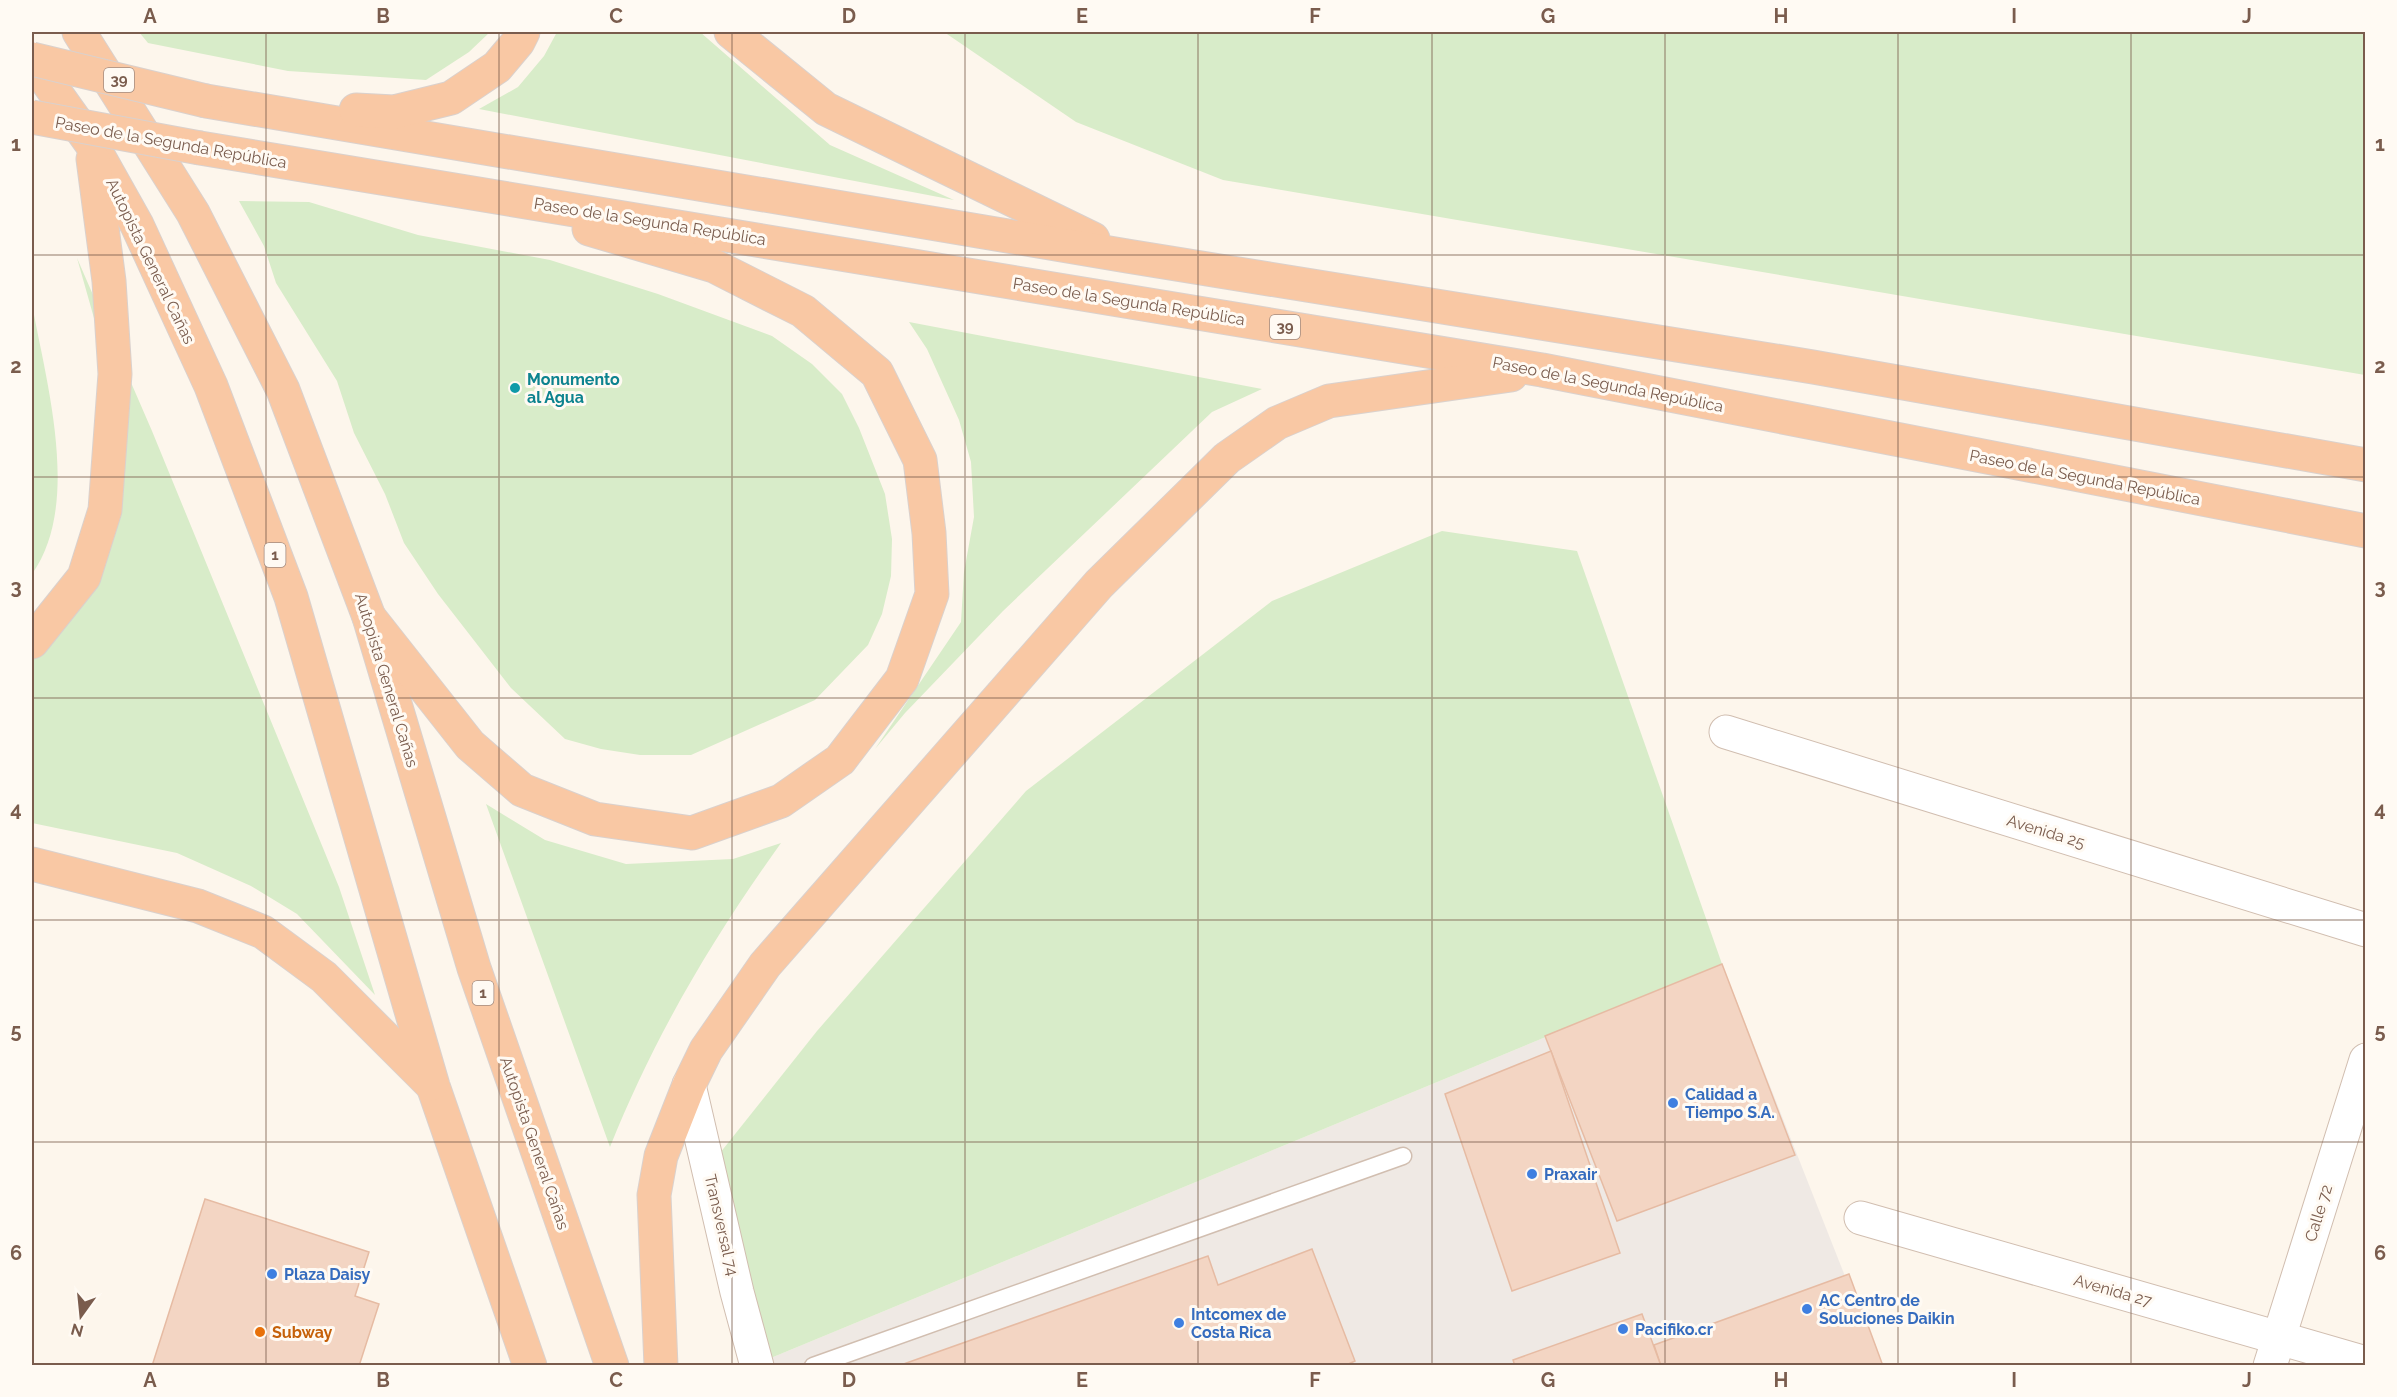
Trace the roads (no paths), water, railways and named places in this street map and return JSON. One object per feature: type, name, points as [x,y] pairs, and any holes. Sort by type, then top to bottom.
[{"type":"highway","name":"Autopista General Cañas","points":[[79,32],[194,213],[283,390],[369,617],[474,968],[612,1365]]},
{"type":"highway","points":[[211,102],[394,112],[452,98],[498,67],[524,32]]},
{"type":"highway","points":[[731,32],[826,109],[1127,256]]},
{"type":"highway","name":"Autopista General Cañas","points":[[32,60],[91,143],[137,225],[211,386],[291,597],[433,1086],[530,1365]]},
{"type":"highway","name":"39","points":[[32,60],[211,102],[1127,256],[1813,367],[2366,465]]},
{"type":"highway","name":"Paseo de la Segunda República","points":[[32,117],[200,148],[1542,370],[2366,531]]},
{"type":"highway","points":[[32,642],[84,577],[105,510],[115,374],[109,281],[91,143]]},
{"type":"highway","points":[[369,617],[470,745],[522,790],[595,819],[692,833],[781,801],[840,760],[902,679],[932,594],[929,533],[920,460],[877,373],[802,311],[714,266],[422,183]]},
{"type":"highway","points":[[661,1365],[654,1195],[661,1156],[689,1085],[706,1050],[765,965],[1099,584],[1227,458],[1277,423],[1329,401],[1542,370]]},
{"type":"highway","points":[[32,864],[198,906],[262,932],[324,977],[433,1086]]},
{"type":"street","name":"Avenida 25","points":[[1726,732],[2366,930]]},
{"type":"street","name":"Calle 72","points":[[2275,1352],[2366,1060]]},
{"type":"street","name":"Transversal 74","points":[[689,1085],[737,1293],[757,1365]]},
{"type":"street","name":"Avenida 27","points":[[1862,1218],[2275,1352],[2366,1363]]},
{"type":"lane","points":[[813,1365],[1403,1156]]},
{"type":"place","name":"Monumento al Agua","points":[[515,388]]},
{"type":"place","name":"Calidad a Tiempo S.A.","points":[[1673,1103]]},
{"type":"place","name":"Praxair","points":[[1532,1174]]},
{"type":"place","name":"Plaza Daisy","points":[[272,1274]]},
{"type":"place","name":"AC Centro de Soluciones Daikin","points":[[1807,1309]]},
{"type":"place","name":"Intcomex de Costa Rica","points":[[1179,1323]]},
{"type":"place","name":"Pacifiko.cr","points":[[1623,1329]]},
{"type":"place","name":"Subway","points":[[260,1332]]}]
